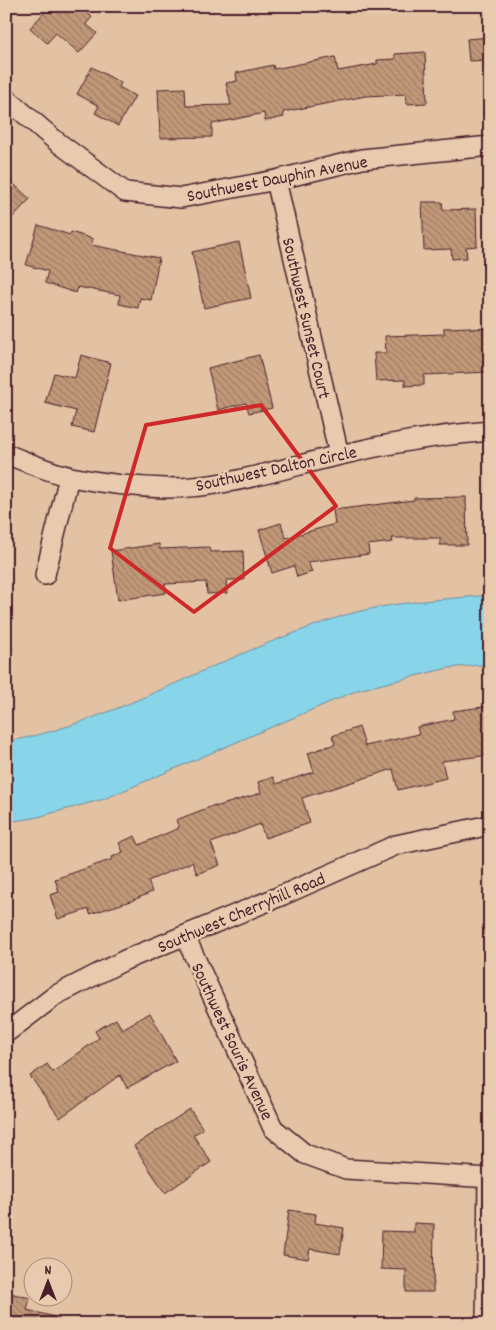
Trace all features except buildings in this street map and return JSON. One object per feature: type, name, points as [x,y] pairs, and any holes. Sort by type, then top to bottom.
[{"type":"street","name":"Southwest Dauphin Avenue","points":[[6,98],[56,141],[125,192],[181,198],[276,180],[362,159],[490,146]]},
{"type":"street","name":"Southwest Sunset Court","points":[[276,180],[339,455]]},
{"type":"street","name":"Southwest Dalton Circle","points":[[6,454],[69,477],[131,486],[166,488],[194,486],[291,468],[339,455],[406,441],[490,431]]},
{"type":"street","points":[[45,575],[69,477]]},
{"type":"street","name":"Southwest Cherryhill Road","points":[[6,1033],[56,995],[125,960],[396,845],[490,825]]},
{"type":"street","name":"Southwest Souris Avenue","points":[[185,936],[273,1128],[305,1154],[346,1170],[489,1178]]},
{"type":"street","points":[[486,1324],[489,1178]]},
{"type":"highlighted area","points":[[261,405],[336,506],[194,612],[110,548],[146,425]]},
{"type":"water","points":[[490,595],[490,664],[448,668],[358,690],[104,799],[34,818],[6,822],[6,742],[70,726],[100,715],[261,646],[352,613],[391,605]]}]
